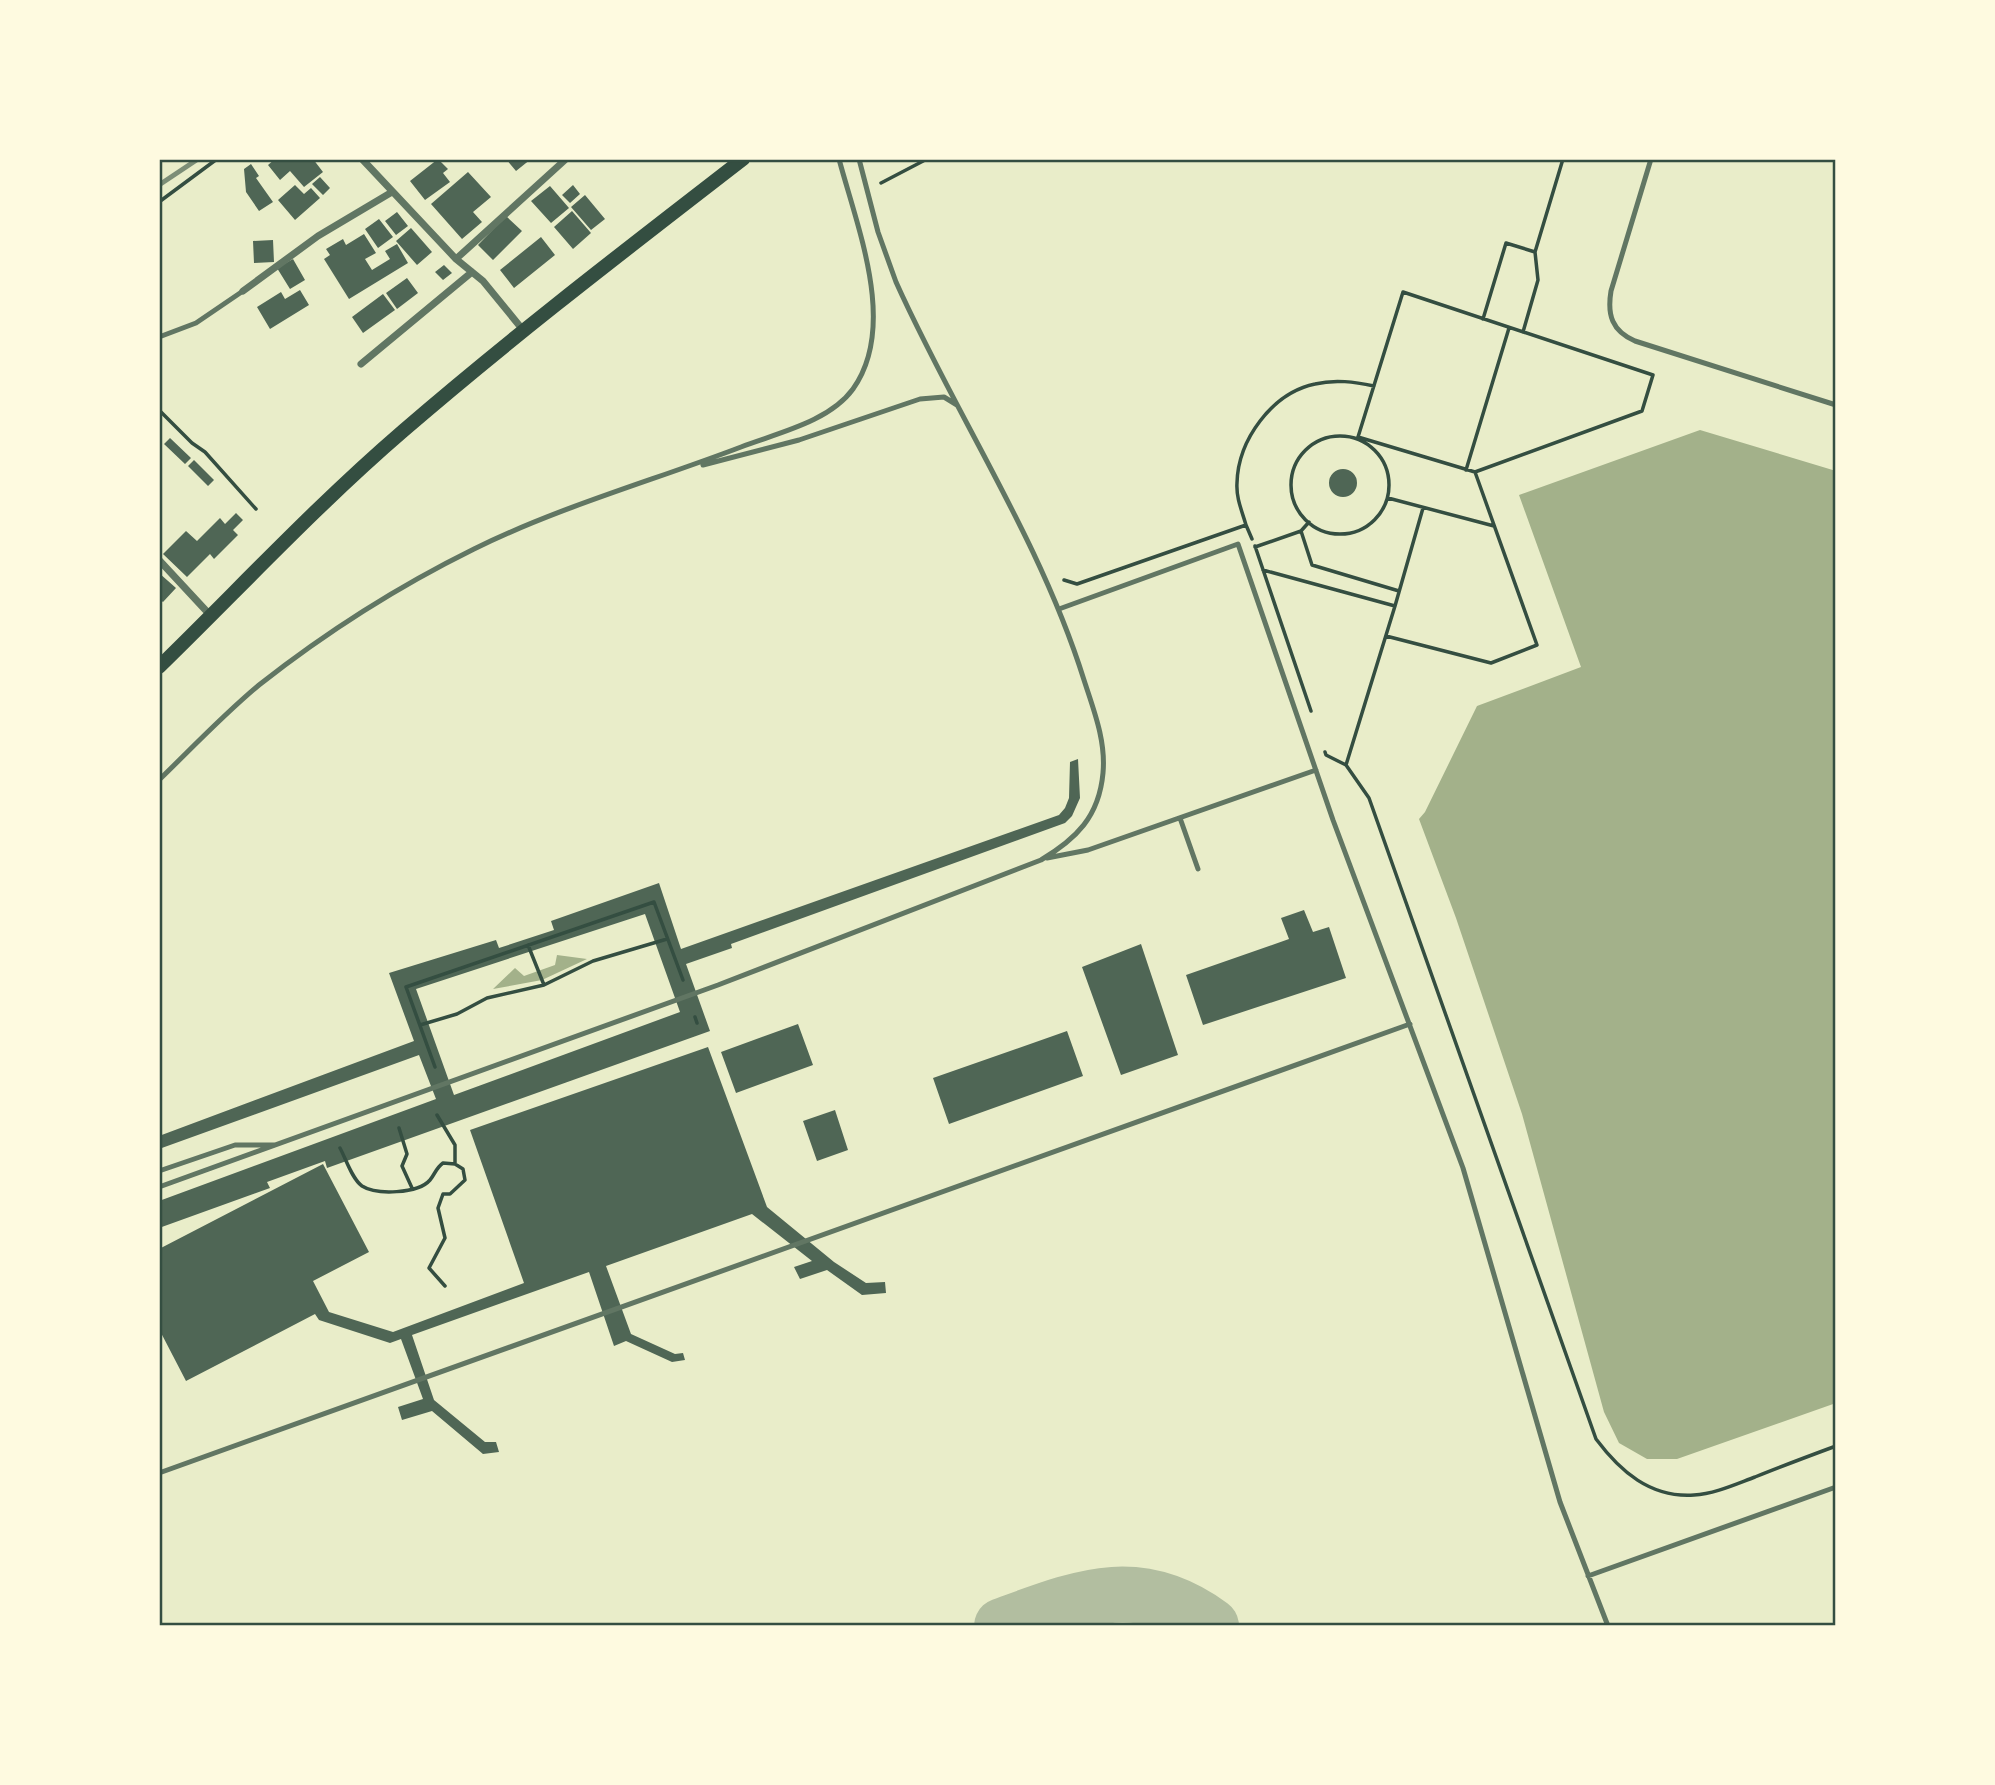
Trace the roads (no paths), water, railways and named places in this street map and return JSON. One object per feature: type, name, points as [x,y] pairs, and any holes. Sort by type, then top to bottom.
[{"type":"main road","points":[[159,667],[332,494],[402,431],[523,330],[743,159]]},
{"type":"street","points":[[362,159],[456,259],[483,281],[523,330]]},
{"type":"street","points":[[456,259],[566,159]]},
{"type":"street","points":[[243,291],[318,236],[392,192]]},
{"type":"street","points":[[361,364],[472,272]]},
{"type":"street","points":[[159,560],[211,616]]},
{"type":"lane","points":[[159,780],[259,686],[309,648],[401,590],[476,548],[552,516],[813,419],[845,398],[862,374],[872,344],[874,307],[839,159]]},
{"type":"lane","points":[[859,159],[887,260],[909,310],[1026,536],[1059,609],[1098,727],[1103,750],[1103,775],[1091,815],[1080,831],[1064,846],[1041,860]]},
{"type":"lane","points":[[1651,159],[1611,291],[1608,306],[1615,327],[1623,336],[1635,341],[1836,405]]},
{"type":"lane","points":[[159,337],[197,323],[243,291]]},
{"type":"lane","points":[[678,471],[799,440],[920,399],[944,397],[959,407]]},
{"type":"lane","points":[[1059,609],[1238,544],[1316,770],[1463,1168],[1560,1502],[1608,1626]]},
{"type":"lane","points":[[159,1187],[718,985],[1041,860],[1088,850],[1316,770]]},
{"type":"lane","points":[[1180,818],[1198,869]]},
{"type":"lane","points":[[159,1473],[1410,1024]]},
{"type":"lane","points":[[159,1171],[235,1145],[278,1145]]},
{"type":"lane","points":[[1588,1576],[1836,1487]]},
{"type":"railway","points":[[159,185],[198,159]]}]
